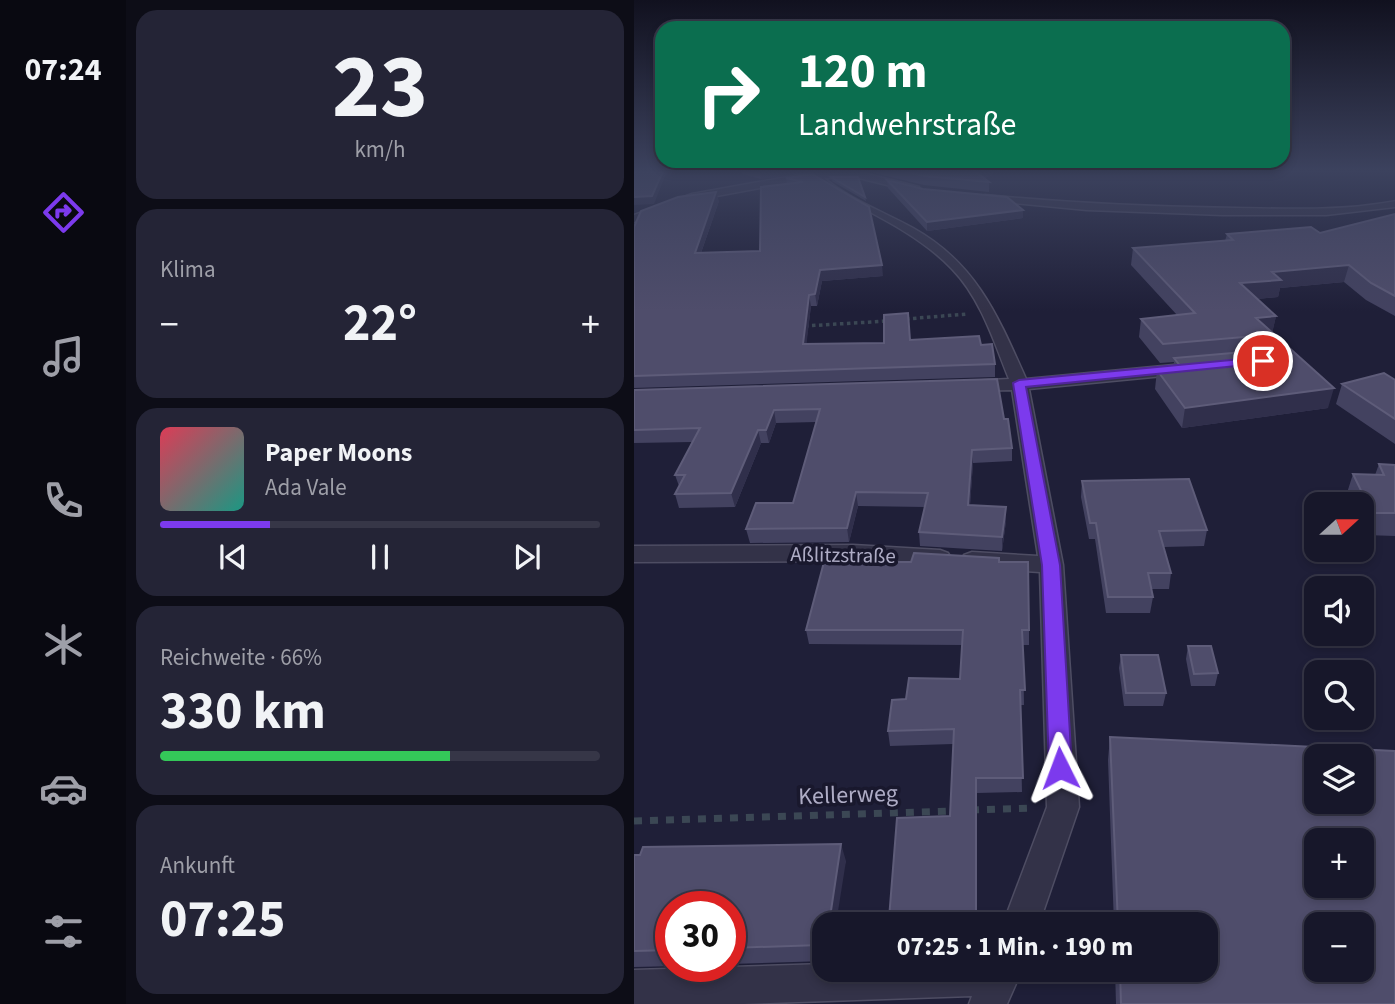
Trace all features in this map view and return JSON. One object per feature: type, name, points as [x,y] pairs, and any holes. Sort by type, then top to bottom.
[{"type":"street","points":[[885,218],[936,247],[959,268],[989,312],[1019,383],[1051,565],[1063,807],[1025,912]]},
{"type":"street","points":[[960,387],[1195,368]]},
{"type":"street","name":"Aßlitzstraße","points":[[634,554],[853,554],[1051,565]]},
{"type":"street","points":[[634,989],[998,984]]},
{"type":"path","points":[[902,319],[989,312]]},
{"type":"path","points":[[799,326],[890,320]]},
{"type":"path","name":"Kellerweg","points":[[634,821],[1063,807]]},
{"type":"building","points":[[638,218],[707,218],[695,253],[760,251],[761,218],[871,218],[882,265],[820,270],[815,294],[809,295],[803,344],[884,343],[884,315],[908,313],[910,340],[979,336],[981,345],[992,344],[995,364],[634,376],[634,227]]},
{"type":"building","points":[[923,218],[960,218],[927,222]]},
{"type":"building","points":[[1380,218],[1395,218],[1395,296],[1371,283],[1349,265],[1272,272],[1281,280],[1240,283],[1276,316],[1256,318],[1334,388],[1185,408],[1157,370],[1181,367],[1174,358],[1267,350],[1278,341],[1267,335],[1163,344],[1141,319],[1195,313],[1133,248],[1233,240],[1227,234],[1311,227],[1320,233]]},
{"type":"building","points":[[1384,373],[1395,380],[1395,419],[1342,384]]},
{"type":"building","points":[[997,379],[1004,419],[1008,419],[1012,448],[972,450],[968,505],[1006,507],[1002,537],[919,532],[928,493],[856,492],[847,528],[746,529],[756,503],[793,503],[820,409],[774,410],[766,430],[758,430],[731,493],[675,494],[685,475],[675,475],[700,428],[634,430],[634,390]]},
{"type":"building","points":[[1379,464],[1395,465],[1395,513],[1374,513],[1374,492],[1362,492],[1353,474],[1384,475]]},
{"type":"building","points":[[1189,479],[1207,530],[1159,531],[1171,573],[1148,573],[1153,597],[1108,597],[1096,523],[1090,523],[1082,481]]},
{"type":"building","points":[[914,553],[999,558],[999,562],[1028,562],[1029,630],[1022,630],[1025,690],[1020,690],[1023,778],[976,778],[976,912],[890,912],[897,818],[950,816],[954,729],[888,731],[892,700],[906,699],[909,678],[960,679],[963,630],[806,630],[824,562],[911,562]]},
{"type":"building","points":[[1188,646],[1211,646],[1218,673],[1194,674]]},
{"type":"building","points":[[1121,655],[1158,655],[1166,693],[1126,693]]},
{"type":"building","points":[[1110,737],[1304,747],[1304,814],[1374,814],[1374,750],[1395,751],[1395,1004],[1121,1004],[1120,982],[1218,982],[1218,912],[1117,912]]},
{"type":"building","points":[[841,844],[831,912],[812,912],[812,945],[746,947],[746,891],[655,891],[655,950],[634,951],[634,855],[640,855],[643,847]]},
{"type":"route","points":[[1060,768],[1051,565],[1019,383],[1046,383],[1263,361]]}]
